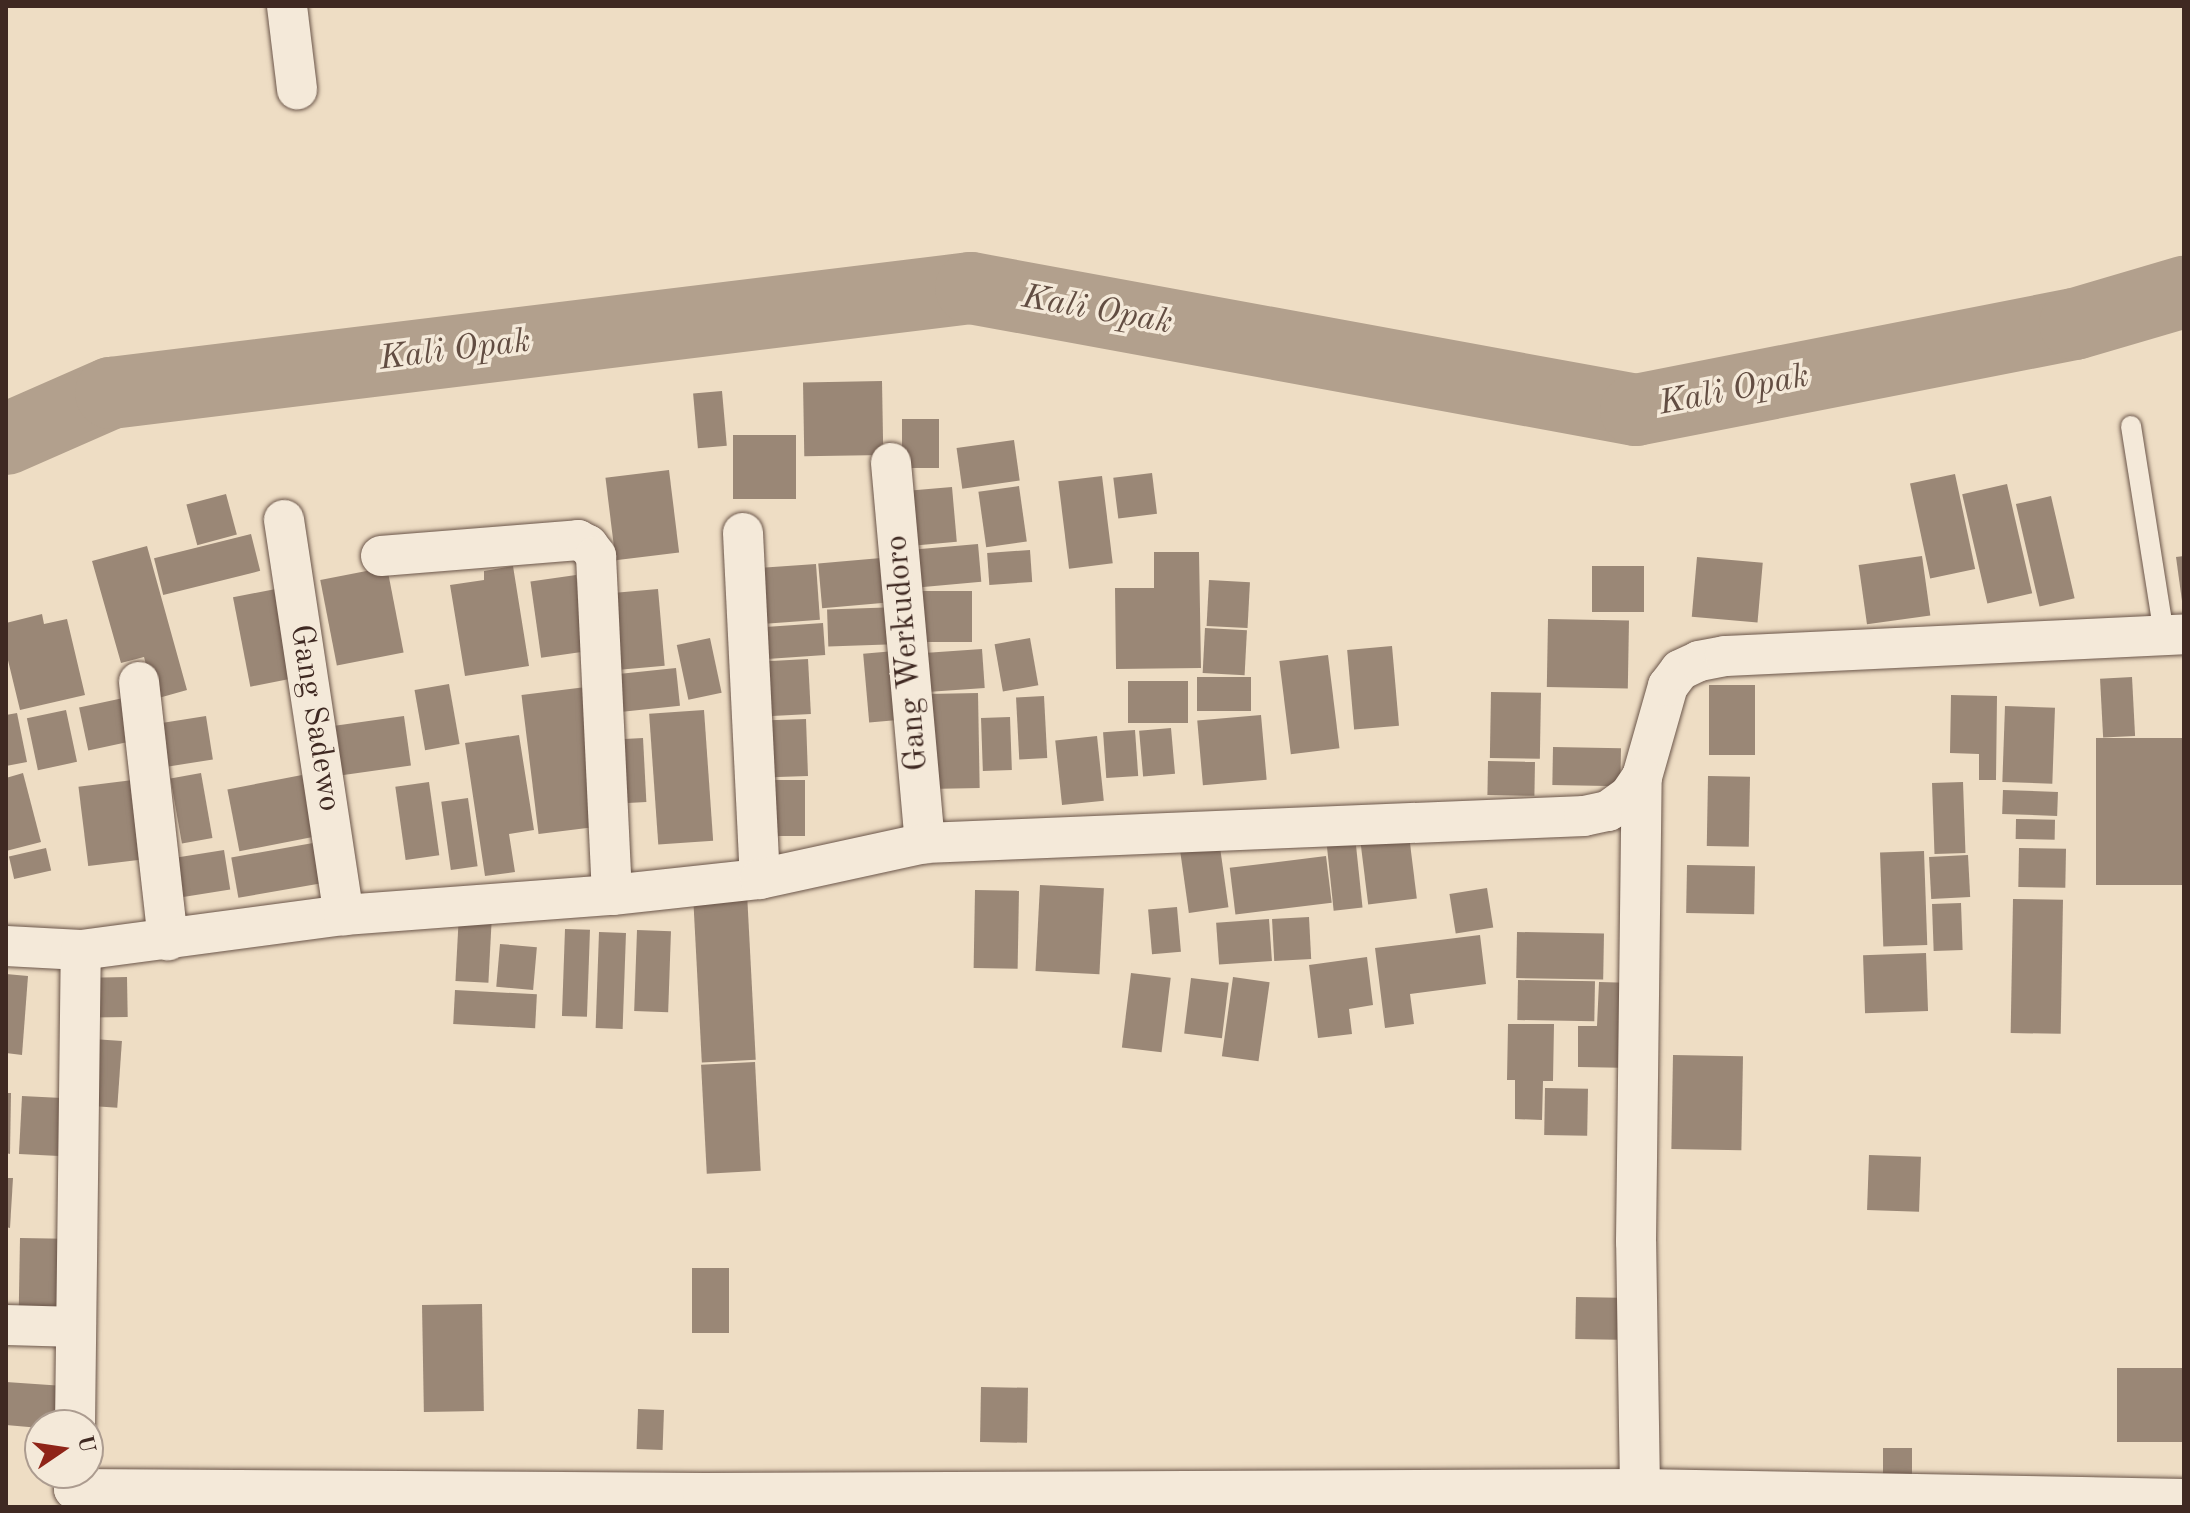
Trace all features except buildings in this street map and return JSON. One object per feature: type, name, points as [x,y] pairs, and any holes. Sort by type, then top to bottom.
[{"type":"street","points":[[287,6],[297,89]]},
{"type":"street","name":"Gang Werkudoro","points":[[891,463],[925,843]]},
{"type":"street","name":"Gang Sadewo","points":[[284,520],[344,915]]},
{"type":"street","points":[[743,533],[760,879]]},
{"type":"street","points":[[381,556],[578,540],[588,545],[596,556],[612,895]]},
{"type":"street","points":[[1640,1489],[1636,1242],[1642,777],[1668,686],[1680,670],[1699,661],[1725,656],[2174,634]]},
{"type":"street","points":[[139,682],[168,940]]},
{"type":"street","points":[[6,946],[81,950],[344,915],[612,895],[760,879],[925,843],[1584,816],[1608,811],[1629,796],[1642,777]]},
{"type":"street","points":[[75,1409],[81,950]]},
{"type":"street","points":[[6,1325],[76,1327]]},
{"type":"street","points":[[74,1490],[719,1493],[1640,1489],[2184,1499]]},
{"type":"lane","points":[[2131,426],[2174,634]]},
{"type":"waterway","name":"Kali Opak","points":[[6,439],[111,393],[971,288],[1636,410],[2075,324],[2184,292]]}]
